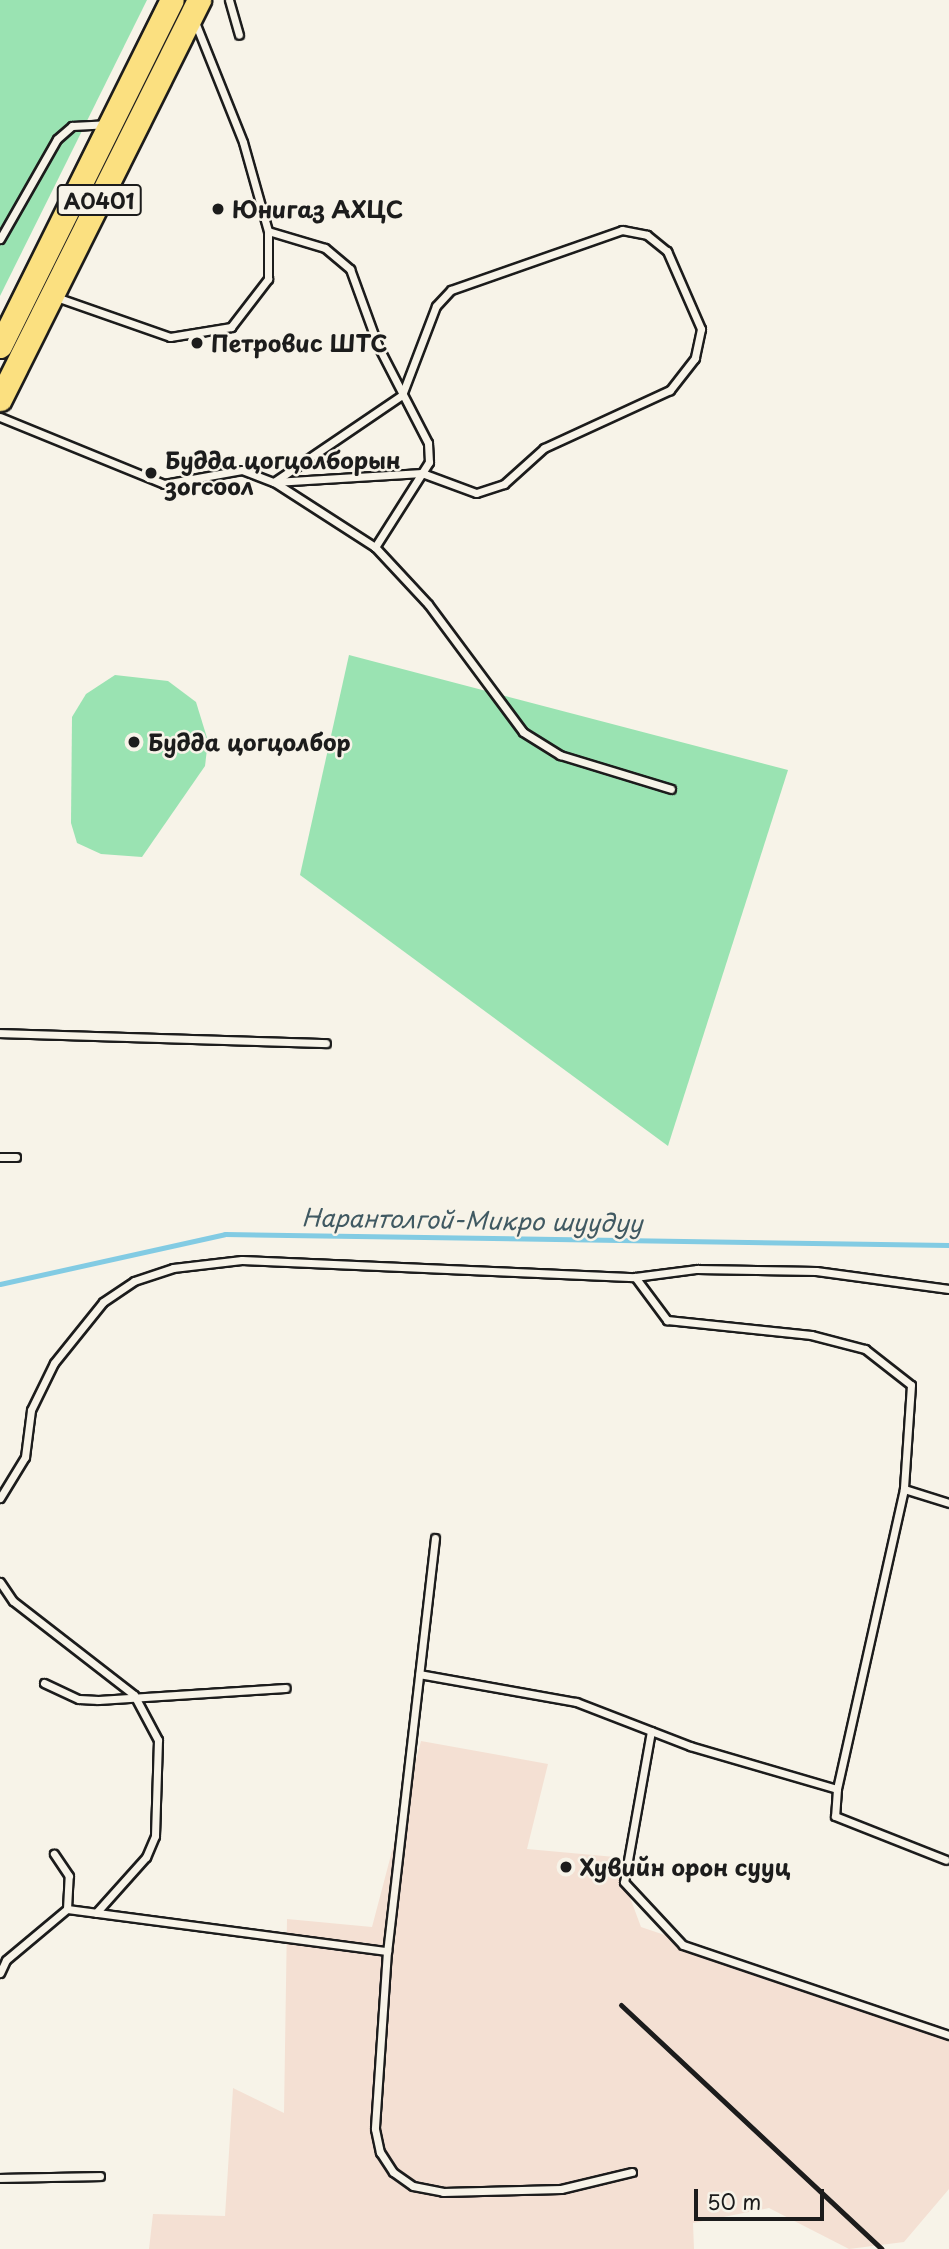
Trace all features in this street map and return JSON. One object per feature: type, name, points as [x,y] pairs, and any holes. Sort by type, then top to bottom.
[{"type":"highway","name":"A0401","points":[[1,342],[172,0]]},
{"type":"highway","name":"A0401","points":[[0,399],[195,7]]},
{"type":"lane","points":[[229,0],[239,35]]},
{"type":"lane","points":[[52,295],[170,337],[231,327],[268,279],[268,231],[243,142],[195,7]]},
{"type":"lane","points":[[0,239],[57,139],[72,126],[111,124]]},
{"type":"lane","points":[[622,230],[647,235],[667,251],[701,329],[695,358],[670,390],[544,448],[504,484],[475,493],[422,473],[274,482],[402,395],[436,306],[451,290],[622,230]]},
{"type":"lane","points":[[268,231],[325,248],[350,269],[402,395],[428,443],[422,473],[375,547]]},
{"type":"lane","points":[[0,417],[163,484],[242,470],[274,482],[375,547],[428,604],[523,732],[560,755],[671,789]]},
{"type":"lane","points":[[0,1033],[326,1043]]},
{"type":"lane","points":[[0,1157],[16,1157]]},
{"type":"lane","points":[[0,1498],[22,1465],[30,1410],[54,1363],[103,1301],[134,1281],[242,1259],[635,1277],[697,1269],[816,1271],[949,1289]]},
{"type":"lane","points":[[635,1277],[667,1320],[811,1335],[865,1349],[911,1385],[904,1489],[836,1789],[835,1816],[946,1860]]},
{"type":"lane","points":[[904,1489],[949,1503]]},
{"type":"lane","points":[[435,1538],[387,1951],[375,2129],[393,2172],[413,2186],[443,2192],[561,2189],[632,2172]]},
{"type":"lane","points":[[0,1582],[13,1601],[134,1695],[158,1740],[155,1836],[146,1857],[96,1913]]},
{"type":"lane","points":[[419,1674],[576,1702],[651,1731],[836,1789]]},
{"type":"lane","points":[[44,1683],[79,1699],[286,1688]]},
{"type":"lane","points":[[651,1731],[624,1882],[683,1945],[949,2035]]},
{"type":"lane","points":[[0,1973],[6,1959],[67,1909],[69,1876],[54,1854]]},
{"type":"lane","points":[[67,1909],[387,1951]]},
{"type":"lane","points":[[0,2178],[100,2176]]},
{"type":"shaded area","points":[[421,1741],[548,1764],[527,1849],[615,1857],[641,1927],[949,2031],[949,2189],[904,2242],[849,2249],[769,2208],[693,2223],[694,2249],[149,2249],[153,2214],[225,2216],[233,2088],[284,2113],[287,1919],[372,1927]]},
{"type":"green space","points":[[0,0],[147,0],[0,296]]},
{"type":"green space","points":[[349,655],[788,770],[668,1146],[300,875]]},
{"type":"green space","points":[[115,675],[168,681],[196,702],[208,741],[205,766],[142,857],[101,854],[77,843],[71,823],[72,717],[86,694]]},
{"type":"waterway","name":"Нарантолгой-Микро шуудуу","points":[[0,1284],[225,1234],[949,1245]]},
{"type":"railway","points":[[621,2005],[882,2249]]},
{"type":"place","name":"Юнигаз АХЦС","points":[[218,209]]},
{"type":"place","name":"Петровис ШТС","points":[[197,343]]},
{"type":"place","name":"Будда цогцолборын зогсоол","points":[[151,473]]},
{"type":"place","name":"Будда цогцолбор","points":[[134,742]]},
{"type":"place","name":"Хувийн орон сууц","points":[[566,1867]]}]
